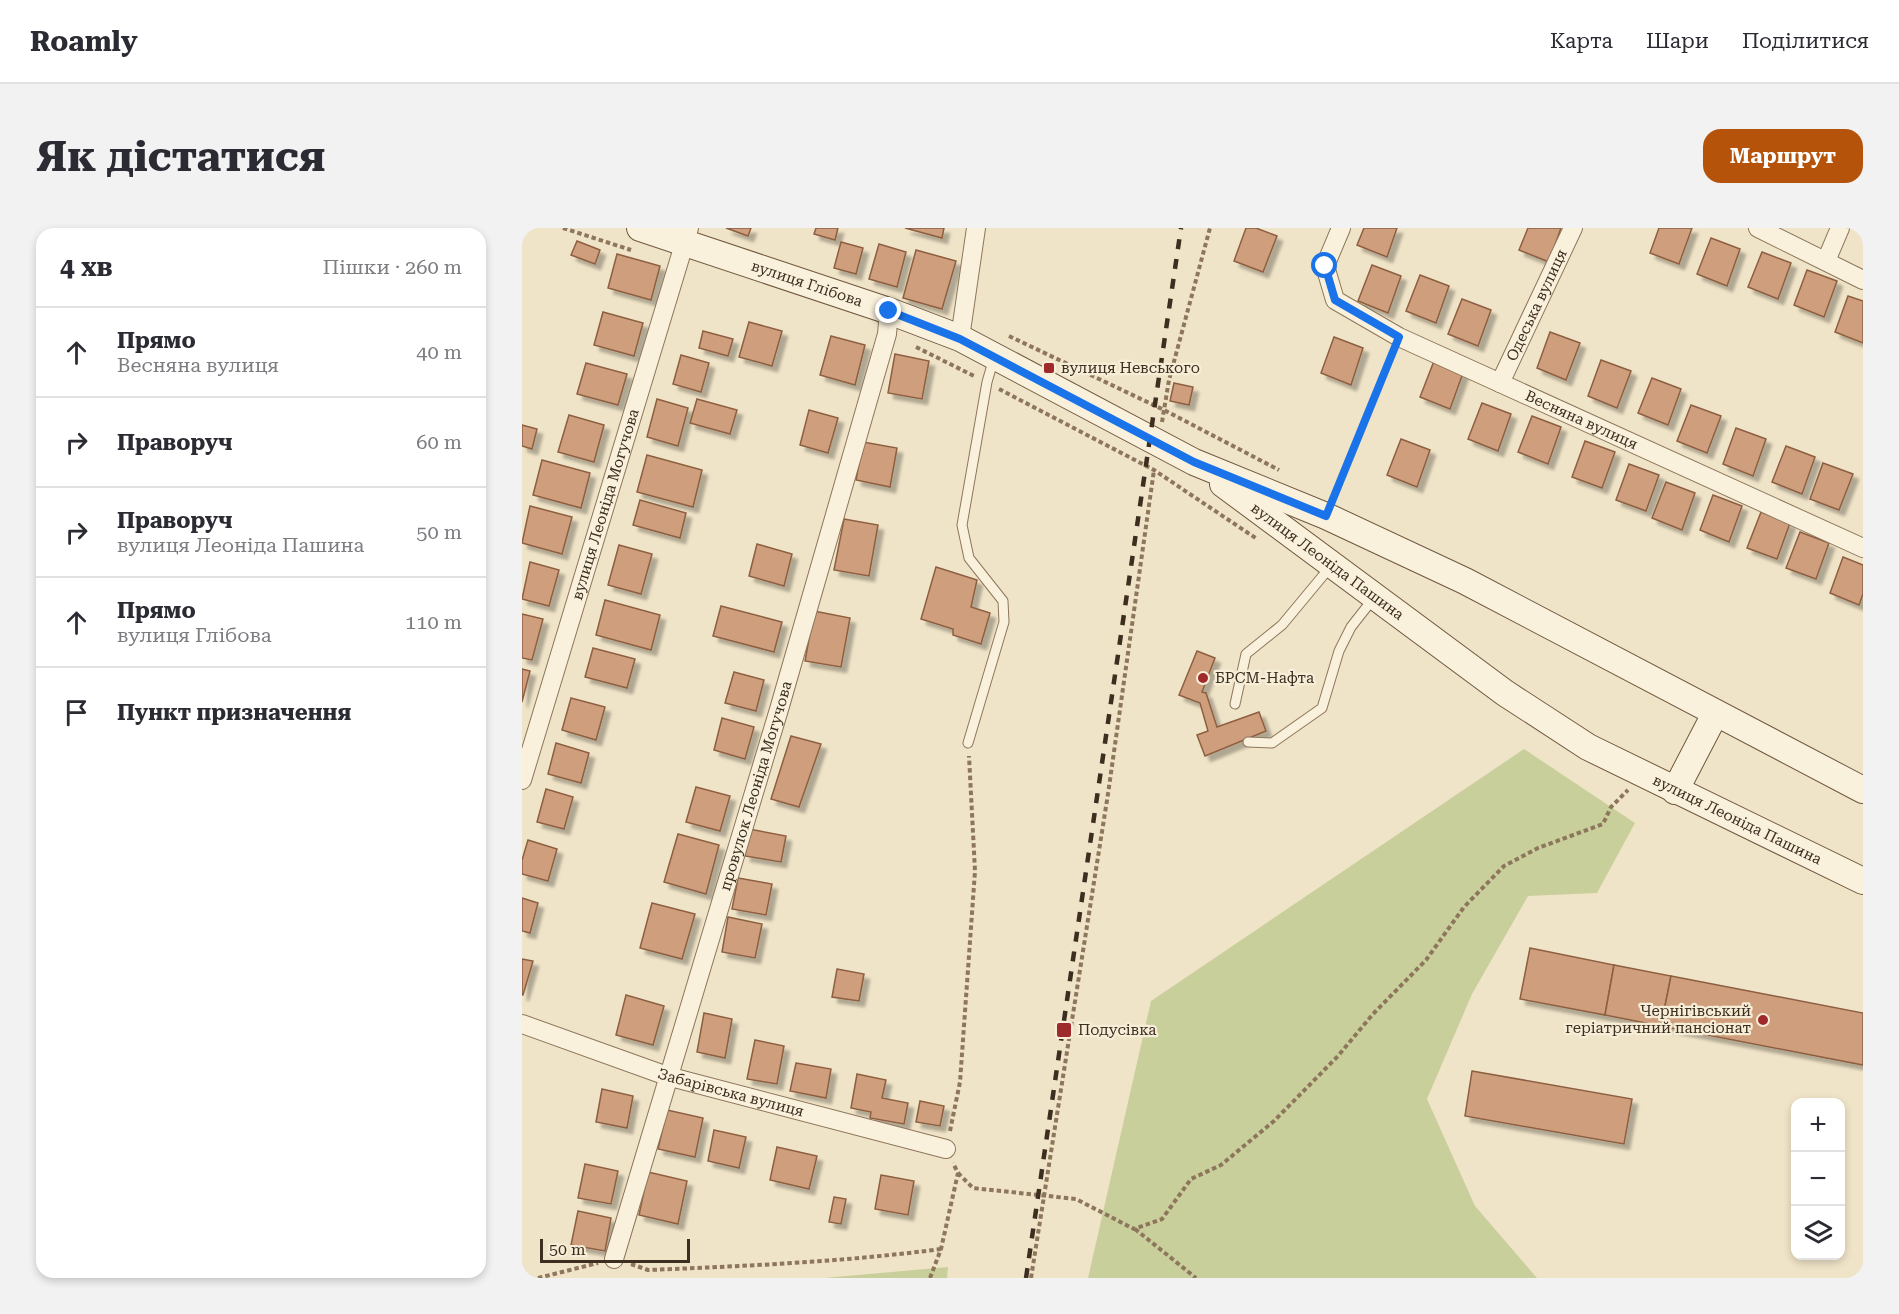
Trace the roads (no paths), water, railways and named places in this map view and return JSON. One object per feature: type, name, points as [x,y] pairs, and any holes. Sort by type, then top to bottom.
[{"type":"main road","name":"вулиця Глібова","points":[[638,240],[687,236],[888,322],[960,339],[1194,462]]},
{"type":"main road","name":"вулиця Леоніда Пашина","points":[[1194,462],[1326,516],[1465,581],[1863,790]]},
{"type":"main road","name":"вулиця Леоніда Пашина","points":[[1194,462],[1505,693],[1588,747],[1863,881]]},
{"type":"main road","points":[[1675,791],[1715,714]]},
{"type":"street","points":[[960,339],[976,228]]},
{"type":"street","name":"Весняна вулиця","points":[[1341,228],[1325,266],[1335,300],[1399,337],[1863,548]]},
{"type":"street","name":"Одеська вулиця","points":[[1500,383],[1573,228]]},
{"type":"street","points":[[1758,228],[1863,280]]},
{"type":"street","points":[[1826,261],[1840,228]]},
{"type":"street","name":"вулиця Леоніда Могучова","points":[[522,780],[687,236]]},
{"type":"street","name":"провулок Леоніда Могучова","points":[[614,1259],[667,1076],[780,706],[888,322]]},
{"type":"street","name":"Забарівська вулиця","points":[[522,1024],[667,1076],[946,1149]]},
{"type":"lane","points":[[968,743],[1004,622],[1003,601],[969,558],[962,525],[987,382],[994,358]]},
{"type":"lane","points":[[1235,704],[1246,654],[1282,626],[1333,564]]},
{"type":"lane","points":[[1248,742],[1272,743],[1322,708],[1339,651],[1351,627],[1376,596]]},
{"type":"railway","points":[[1026,1278],[1181,228]]},
{"type":"place","name":"вулиця Невського","points":[[1049,368]]},
{"type":"place","name":"БРСМ-Нафта","points":[[1203,678]]},
{"type":"place","name":"Чернігівський геріатричний пансіонат","points":[[1763,1020]]},
{"type":"place","name":"Подусівка","points":[[1064,1030]]}]
